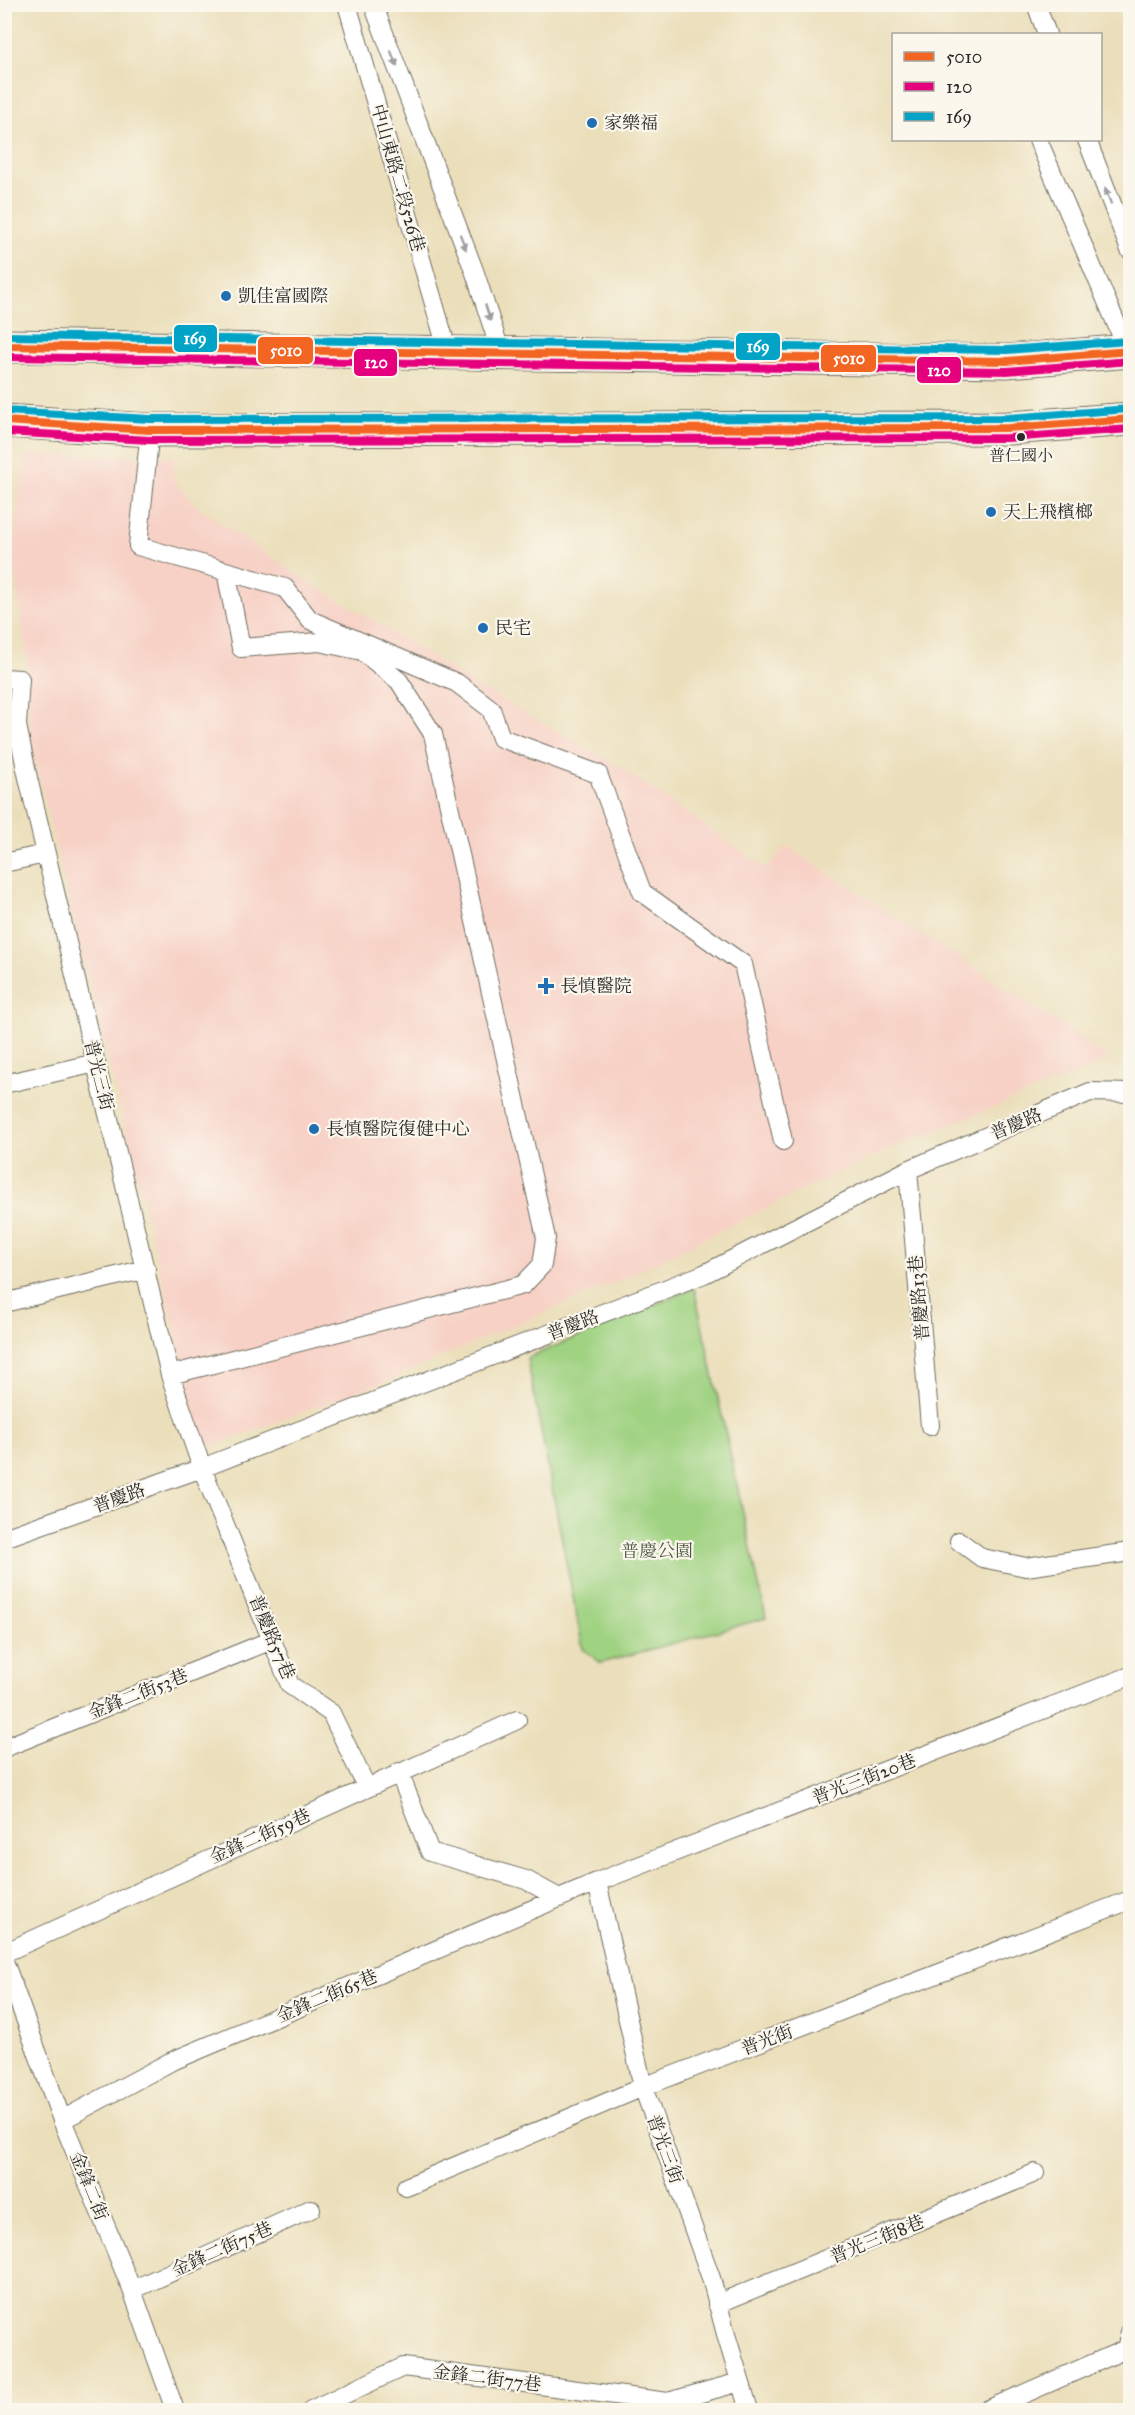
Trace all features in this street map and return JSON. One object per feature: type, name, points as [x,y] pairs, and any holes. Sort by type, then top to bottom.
[{"type":"main road","points":[[4,346],[1007,361],[1129,351]]},
{"type":"main road","points":[[4,421],[150,430],[1008,428],[1131,419]]},
{"type":"lane","name":"中山東路二段526巷","points":[[346,4],[448,352]]},
{"type":"lane","points":[[373,4],[475,273],[501,353]]},
{"type":"lane","points":[[1036,4],[1047,33]]},
{"type":"lane","points":[[1038,141],[1129,351]]},
{"type":"lane","points":[[1087,141],[1131,250]]},
{"type":"lane","points":[[150,430],[138,546],[285,588],[310,620],[457,683],[491,710],[501,738],[598,774],[642,892],[743,964],[783,1141]]},
{"type":"lane","points":[[170,1374],[523,1285],[542,1265],[546,1238],[433,734],[399,681],[362,651],[319,642],[242,648],[226,571]]},
{"type":"lane","name":"普光三街","points":[[12,678],[17,725],[45,854],[170,1374],[202,1468]]},
{"type":"lane","points":[[4,863],[45,854]]},
{"type":"lane","points":[[4,1084],[96,1063]]},
{"type":"lane","name":"普慶路","points":[[4,1539],[202,1468],[704,1274],[908,1170],[1090,1092],[1131,1093]]},
{"type":"lane","name":"普慶路13巷","points":[[908,1170],[930,1426]]},
{"type":"lane","points":[[4,1303],[146,1269]]},
{"type":"lane","name":"普慶路57巷","points":[[202,1468],[290,1684],[331,1713],[367,1788]]},
{"type":"lane","points":[[959,1541],[982,1558],[1026,1567],[1131,1552]]},
{"type":"lane","name":"金鋒二街53巷","points":[[4,1748],[272,1640]]},
{"type":"lane","name":"普光三街20巷","points":[[597,1882],[1131,1676]]},
{"type":"lane","name":"金鋒二街59巷","points":[[4,1953],[517,1720]]},
{"type":"lane","points":[[399,1772],[430,1852],[526,1880],[559,1898]]},
{"type":"lane","name":"普光三街","points":[[597,1882],[643,2087],[711,2278],[749,2410]]},
{"type":"lane","name":"金鋒二街65巷","points":[[62,2120],[170,2062],[597,1882]]},
{"type":"lane","name":"普光街","points":[[406,2187],[643,2087],[1131,1900]]},
{"type":"lane","name":"金鋒二街","points":[[4,1961],[62,2120],[132,2290],[175,2410]]},
{"type":"lane","name":"普光三街8巷","points":[[717,2304],[1035,2173]]},
{"type":"lane","name":"金鋒二街75巷","points":[[132,2290],[311,2209]]},
{"type":"lane","points":[[987,2410],[1126,2349],[1131,2332]]},
{"type":"lane","name":"金鋒二街77巷","points":[[311,2410],[403,2367],[668,2402],[740,2382]]},
{"type":"shaded area","name":"長慎醫院","points":[[24,454],[174,457],[174,481],[196,506],[298,575],[470,682],[619,766],[767,869],[786,846],[1073,1032],[1110,1060],[866,1159],[620,1280],[388,1380],[214,1445],[201,1437],[30,741],[27,662],[13,555]]},
{"type":"green space","name":"普慶公園","points":[[694,1288],[766,1618],[601,1663],[583,1649],[527,1358]]},
{"type":"transit line","name":"169","points":[[4,336],[1007,350],[1129,341]]},
{"type":"transit line","name":"5010","points":[[4,346],[1007,361],[1130,351]]},
{"type":"transit line","name":"120","points":[[4,357],[1007,371],[1130,361]]},
{"type":"transit line","name":"169","points":[[5,411],[150,419],[1008,418],[1129,409]]},
{"type":"transit line","name":"5010","points":[[4,421],[150,430],[1008,428],[1130,419]]},
{"type":"transit line","name":"120","points":[[4,432],[150,440],[1008,438],[1130,429]]},
{"type":"place","name":"家樂福","points":[[592,123]]},
{"type":"place","name":"凱佳富國際","points":[[226,296]]},
{"type":"place","name":"普仁國小","points":[[1021,437]]},
{"type":"place","name":"天上飛檳榔","points":[[991,512]]},
{"type":"place","name":"民宅","points":[[483,628]]},
{"type":"place","name":"長慎醫院","points":[[546,986]]},
{"type":"place","name":"長慎醫院復健中心","points":[[314,1129]]}]
